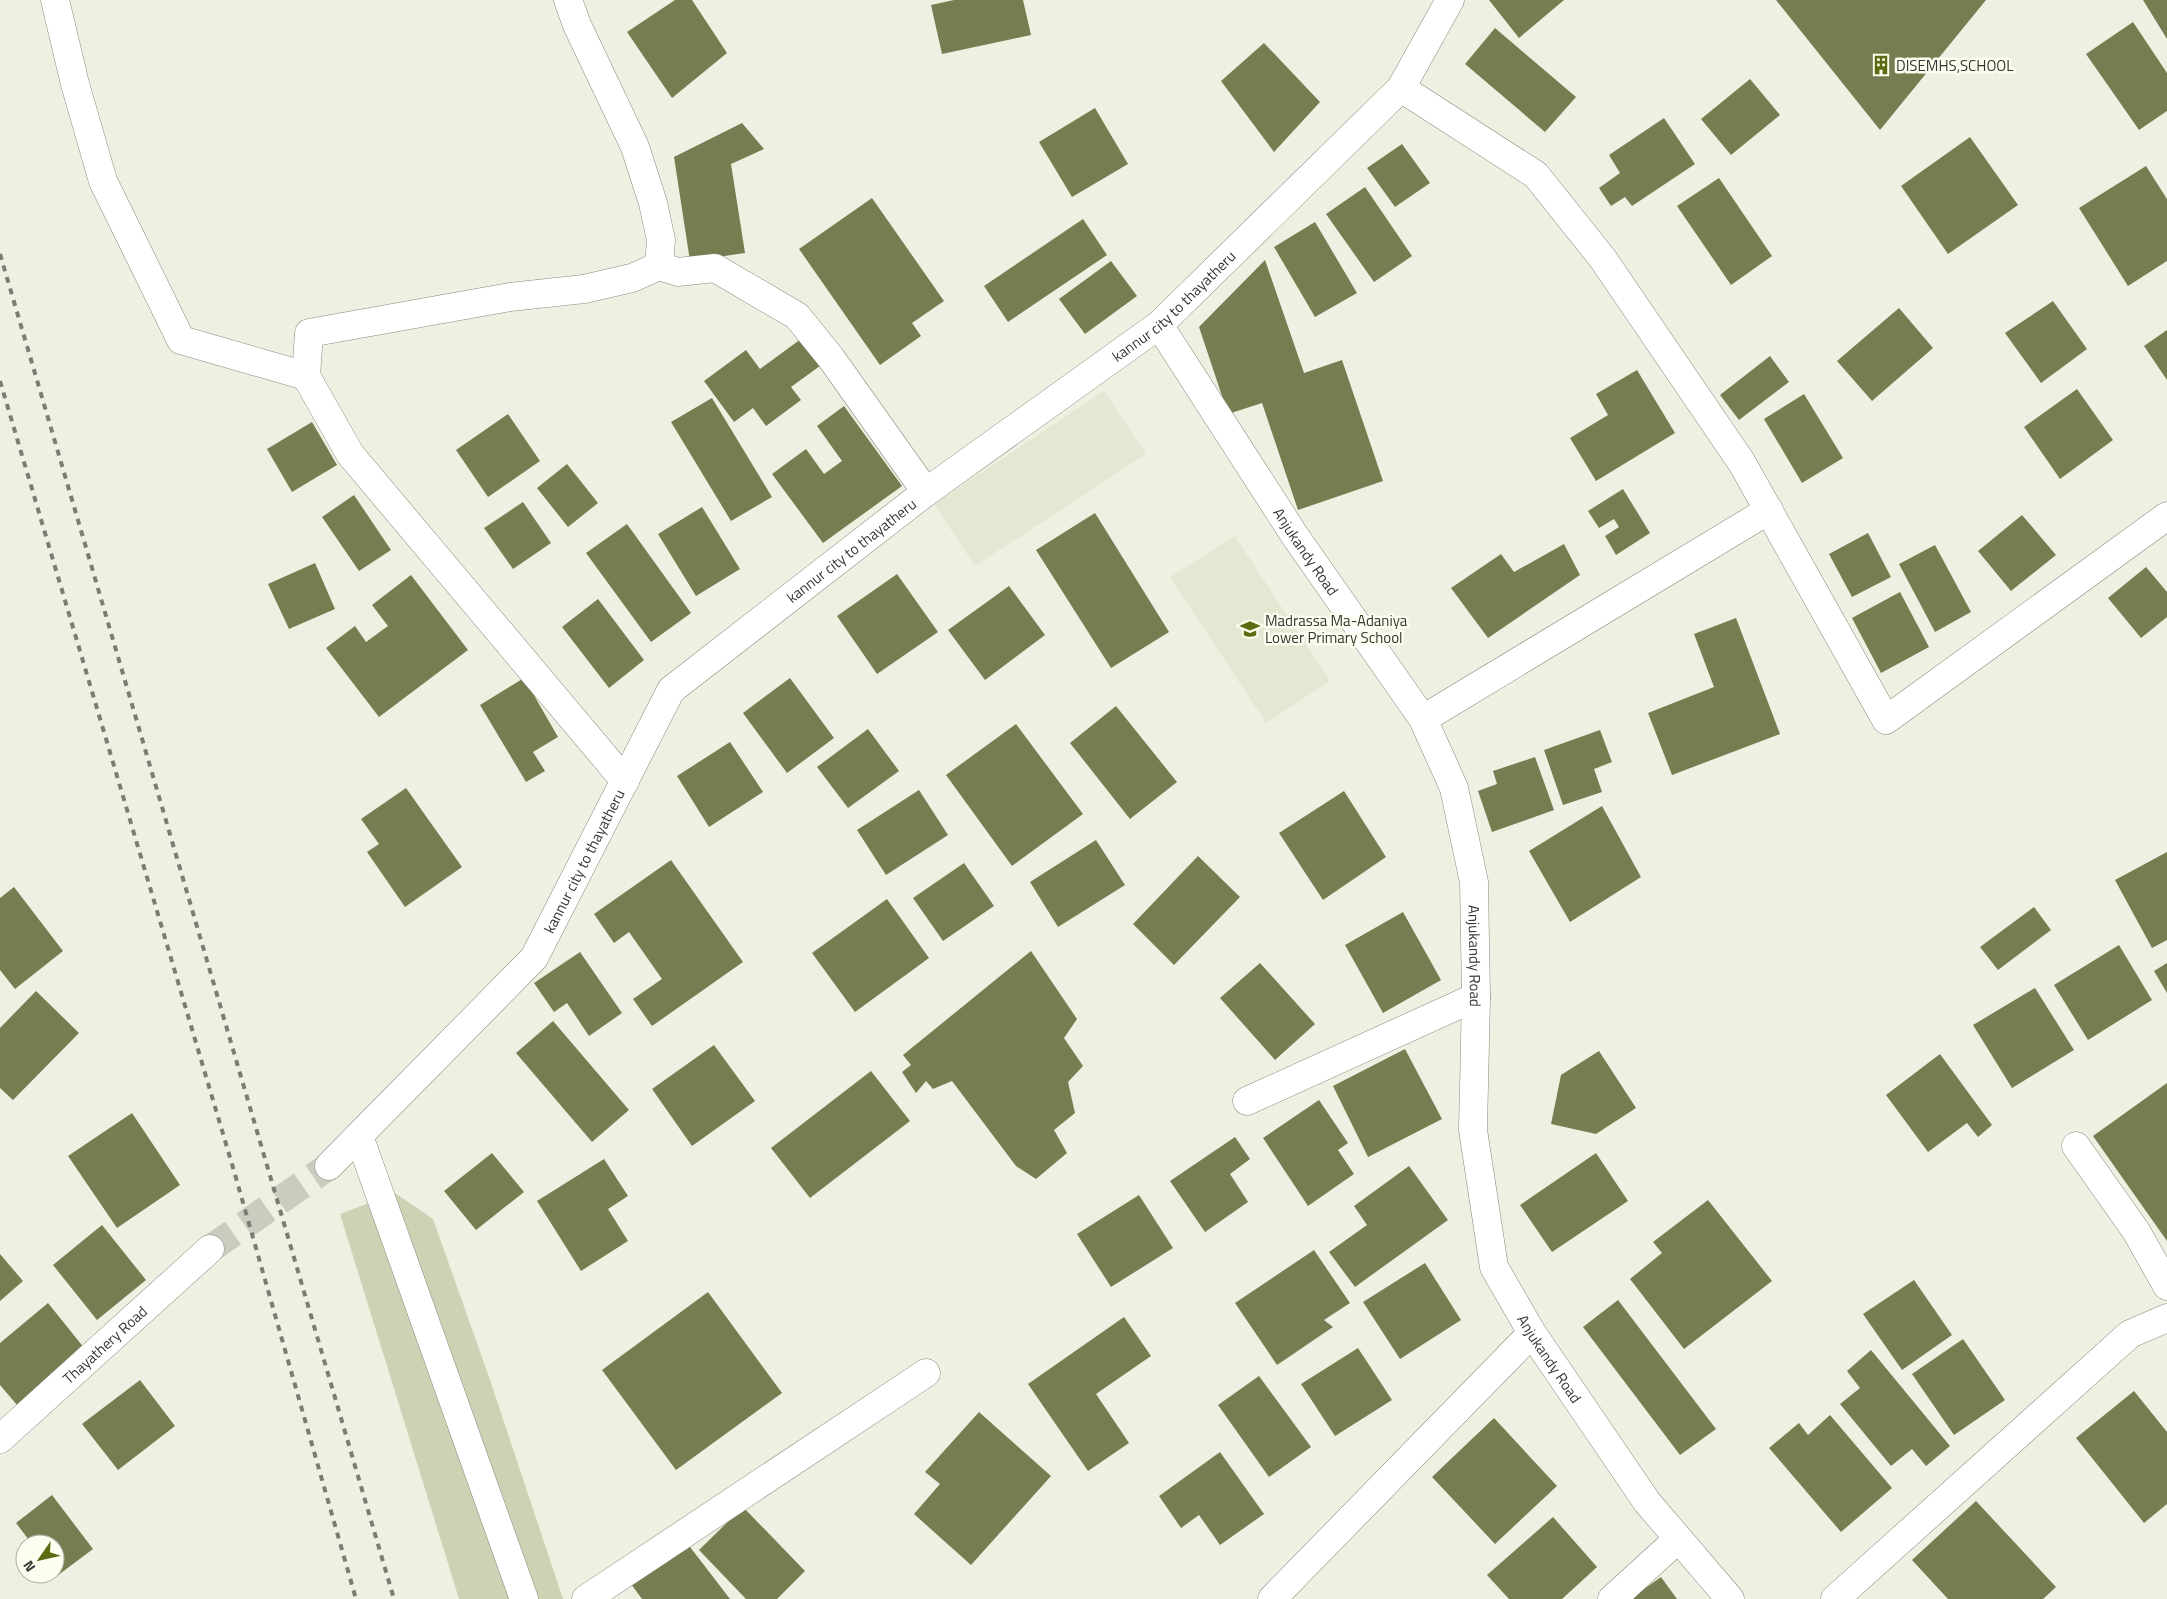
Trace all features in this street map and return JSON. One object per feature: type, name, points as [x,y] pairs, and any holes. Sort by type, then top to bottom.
[{"type":"street","points":[[55,0],[75,84],[103,181],[181,340],[306,376]]},
{"type":"street","points":[[568,0],[577,25],[635,147],[653,204],[661,240],[659,266]]},
{"type":"street","name":"kannur city to thayatheru","points":[[328,1166],[534,958],[671,690],[926,492],[1159,325],[1401,88],[1450,0]]},
{"type":"street","points":[[1401,88],[1536,175],[1603,259],[1742,463],[1886,720],[2167,516]]},
{"type":"street","points":[[624,781],[350,454],[306,376],[309,333],[510,297],[584,290],[632,278],[659,266],[678,272],[714,268],[797,316],[832,358],[926,492]]},
{"type":"street","name":"Anjukandy Road","points":[[1159,325],[1295,536],[1423,719],[1454,788],[1474,882],[1476,997],[1473,1130],[1494,1267],[1532,1333],[1646,1502],[1730,1599]]},
{"type":"street","points":[[1423,719],[1769,510]]},
{"type":"street","points":[[1247,1101],[1476,997]]},
{"type":"street","points":[[359,1136],[524,1599]]},
{"type":"street","points":[[2076,1146],[2136,1231],[2167,1286]]},
{"type":"street","name":"Thayathery Road","points":[[0,1439],[210,1248]]},
{"type":"street","points":[[1835,1599],[2130,1334],[2167,1318]]},
{"type":"street","points":[[1272,1599],[1532,1333]]},
{"type":"street","points":[[586,1599],[926,1372]]},
{"type":"street","points":[[1612,1599],[1678,1539]]},
{"type":"shaded area","points":[[1104,391],[1146,454],[975,566],[934,504]]},
{"type":"shaded area","name":"Madrassa Ma-Adaniya Lower Primary School","points":[[1235,536],[1330,681],[1266,723],[1170,577]]},
{"type":"shaded area","points":[[395,1193],[433,1219],[488,1374],[563,1599],[459,1599],[340,1214]]},
{"type":"building","points":[[675,0],[692,0],[727,53],[672,98],[627,32]]},
{"type":"building","points":[[954,0],[1023,0],[1031,35],[942,54],[931,5]]},
{"type":"building","points":[[1489,0],[1564,0],[1519,38]]},
{"type":"building","name":"DISEMHS,SCHOOL","points":[[1776,0],[1986,0],[1880,130]]},
{"type":"building","points":[[2143,0],[2167,0],[2167,39]]},
{"type":"building","points":[[2133,22],[2167,73],[2167,111],[2139,130],[2086,54]]},
{"type":"building","points":[[1495,28],[1576,97],[1545,132],[1465,64]]},
{"type":"building","points":[[1264,43],[1320,102],[1274,152],[1221,81]]},
{"type":"building","points":[[1750,79],[1780,115],[1731,155],[1701,119]]},
{"type":"building","points":[[1095,108],[1128,164],[1072,197],[1039,142]]},
{"type":"building","points":[[1664,118],[1695,164],[1632,206],[1625,197],[1611,206],[1599,188],[1620,173],[1609,155]]},
{"type":"building","points":[[742,123],[764,149],[731,164],[745,253],[690,261],[674,157]]},
{"type":"building","points":[[1970,137],[2018,205],[1948,254],[1901,186]]},
{"type":"building","points":[[1402,144],[1430,183],[1395,207],[1367,168]]},
{"type":"building","points":[[2146,166],[2167,199],[2167,261],[2128,286],[2079,208]]},
{"type":"building","points":[[1719,178],[1772,256],[1731,285],[1677,206]]},
{"type":"building","points":[[1365,187],[1412,256],[1374,282],[1326,214]]},
{"type":"building","points":[[872,198],[944,301],[912,323],[921,336],[880,365],[799,249]]},
{"type":"building","points":[[1083,219],[1107,255],[1008,322],[984,286]]},
{"type":"building","points":[[1315,222],[1357,293],[1315,317],[1274,247]]},
{"type":"building","points":[[1265,260],[1304,373],[1342,360],[1383,481],[1298,510],[1262,403],[1228,414],[1199,327]]},
{"type":"building","points":[[1111,261],[1137,296],[1085,334],[1059,299]]},
{"type":"building","points":[[2053,301],[2087,349],[2041,383],[2005,333]]},
{"type":"building","points":[[1899,308],[1933,348],[1872,401],[1837,361]]},
{"type":"building","points":[[2167,330],[2167,380],[2144,346]]},
{"type":"building","points":[[805,336],[824,363],[791,387],[801,400],[766,426],[753,408],[734,422],[704,381],[746,350],[760,369]]},
{"type":"building","points":[[1770,356],[1789,382],[1739,420],[1720,395]]},
{"type":"building","points":[[1637,370],[1675,433],[1596,481],[1570,438],[1608,415],[1596,394]]},
{"type":"building","points":[[2077,389],[2113,440],[2060,479],[2024,427]]},
{"type":"building","points":[[1804,394],[1843,458],[1802,483],[1764,419]]},
{"type":"building","points":[[712,398],[772,497],[731,521],[671,422]]},
{"type":"building","points":[[844,406],[902,486],[823,543],[772,474],[806,449],[824,474],[842,461],[817,426]]},
{"type":"building","points":[[508,414],[540,461],[488,497],[456,450]]},
{"type":"building","points":[[312,422],[337,465],[292,492],[267,449]]},
{"type":"building","points":[[567,464],[598,503],[568,527],[537,488]]},
{"type":"building","points":[[1623,489],[1650,533],[1616,555],[1605,536],[1619,527],[1614,519],[1599,528],[1588,511]]},
{"type":"building","points":[[354,495],[391,550],[359,571],[322,517]]},
{"type":"building","points":[[523,502],[551,543],[513,569],[484,528]]},
{"type":"building","points":[[702,507],[740,569],[696,596],[658,534]]},
{"type":"building","points":[[1095,513],[1169,632],[1111,668],[1036,550]]},
{"type":"building","points":[[2022,515],[2056,555],[2011,591],[1978,551]]},
{"type":"building","points":[[627,524],[691,613],[651,642],[586,553]]},
{"type":"building","points":[[1868,533],[1891,577],[1852,597],[1829,554]]},
{"type":"building","points":[[1564,544],[1580,575],[1488,638],[1451,588],[1501,554],[1514,572]]},
{"type":"building","points":[[1935,545],[1971,612],[1935,632],[1899,564]]},
{"type":"building","points":[[315,563],[335,609],[289,629],[268,584]]},
{"type":"building","points":[[2146,567],[2167,592],[2167,617],[2141,638],[2108,598]]},
{"type":"building","points":[[897,574],[938,632],[877,674],[837,616]]},
{"type":"building","points":[[411,575],[468,650],[379,717],[326,648],[355,626],[366,642],[388,626],[372,605]]},
{"type":"building","points":[[1009,586],[1045,635],[985,680],[948,630]]},
{"type":"building","points":[[1900,592],[1929,647],[1881,673],[1852,618]]},
{"type":"building","points":[[598,599],[644,660],[609,688],[562,627]]},
{"type":"building","points":[[1736,618],[1780,734],[1672,775],[1648,713],[1714,687],[1694,634]]},
{"type":"building","points":[[524,678],[558,737],[533,752],[545,771],[526,782],[480,705]]},
{"type":"building","points":[[790,678],[834,738],[787,773],[743,713]]},
{"type":"building","points":[[1116,706],[1177,782],[1130,819],[1070,743]]},
{"type":"building","points":[[1016,724],[1083,814],[1012,866],[946,775]]},
{"type":"building","points":[[868,729],[899,771],[848,808],[817,767]]},
{"type":"building","points":[[1600,730],[1612,762],[1594,769],[1602,792],[1563,805],[1544,750]]},
{"type":"building","points":[[730,742],[763,792],[709,827],[677,776]]},
{"type":"building","points":[[1535,757],[1554,810],[1492,832],[1478,791],[1497,784],[1493,771]]},
{"type":"building","points":[[406,788],[462,867],[405,907],[367,852],[379,844],[361,819]]},
{"type":"building","points":[[919,790],[948,835],[886,875],[857,830]]},
{"type":"building","points":[[1344,791],[1386,857],[1323,900],[1279,833]]},
{"type":"building","points":[[1602,806],[1641,877],[1570,922],[1529,851]]},
{"type":"building","points":[[1096,840],[1125,885],[1058,927],[1030,882]]},
{"type":"building","points":[[2167,852],[2167,940],[2152,948],[2115,880]]},
{"type":"building","points":[[1198,856],[1240,897],[1174,965],[1133,924]]},
{"type":"building","points":[[671,860],[743,962],[652,1026],[633,999],[662,979],[629,932],[614,943],[594,914]]},
{"type":"building","points":[[964,863],[994,906],[943,941],[913,898]]},
{"type":"building","points":[[14,887],[63,951],[15,989],[0,970],[0,898]]},
{"type":"building","points":[[887,899],[929,958],[855,1012],[812,953]]},
{"type":"building","points":[[2034,907],[2051,930],[1998,970],[1980,947]]},
{"type":"building","points":[[1403,912],[1441,980],[1383,1013],[1345,945]]},
{"type":"building","points":[[2119,945],[2152,1000],[2088,1040],[2054,985]]},
{"type":"building","points":[[1031,951],[1077,1019],[1064,1038],[1083,1066],[1068,1082],[1075,1113],[1054,1130],[1067,1153],[1036,1179],[1016,1166],[952,1081],[933,1089],[926,1081],[916,1093],[902,1072],[911,1065],[903,1055]]},
{"type":"building","points":[[580,952],[622,1013],[589,1036],[567,1003],[554,1012],[534,983]]},
{"type":"building","points":[[1260,963],[1315,1024],[1275,1060],[1220,998]]},
{"type":"building","points":[[2167,963],[2167,993],[2154,971]]},
{"type":"building","points":[[2035,988],[2074,1050],[2012,1088],[1973,1025]]},
{"type":"building","points":[[36,991],[79,1033],[13,1100],[0,1088],[0,1028]]},
{"type":"building","points":[[553,1021],[629,1110],[592,1142],[516,1053]]},
{"type":"building","points":[[714,1045],[755,1101],[692,1146],[652,1089]]},
{"type":"building","points":[[1405,1049],[1442,1119],[1368,1157],[1333,1086]]},
{"type":"building","points":[[1599,1051],[1636,1108],[1596,1134],[1551,1124],[1561,1075]]},
{"type":"building","points":[[1940,1054],[1992,1125],[1978,1137],[1967,1123],[1928,1152],[1886,1095]]},
{"type":"building","points":[[871,1071],[910,1121],[810,1198],[771,1148]]},
{"type":"building","points":[[2167,1083],[2167,1241],[2093,1136]]},
{"type":"building","points":[[1319,1100],[1348,1143],[1338,1150],[1354,1174],[1308,1206],[1263,1138]]},
{"type":"building","points":[[132,1113],[180,1185],[117,1228],[68,1156]]},
{"type":"building","points":[[1235,1137],[1250,1159],[1230,1174],[1248,1202],[1205,1232],[1170,1181]]},
{"type":"building","points":[[492,1153],[524,1192],[476,1230],[444,1191]]},
{"type":"building","points":[[1596,1153],[1628,1201],[1552,1252],[1520,1205]]},
{"type":"building","points":[[604,1159],[628,1196],[608,1209],[628,1241],[581,1271],[537,1201]]},
{"type":"building","points":[[1409,1166],[1448,1220],[1355,1287],[1329,1252],[1367,1225],[1354,1206]]},
{"type":"building","points":[[1139,1195],[1173,1248],[1111,1287],[1077,1234]]},
{"type":"building","points":[[1708,1200],[1772,1281],[1684,1349],[1630,1279],[1662,1253],[1653,1242]]},
{"type":"building","points":[[102,1225],[146,1280],[97,1320],[53,1265]]},
{"type":"building","points":[[1314,1250],[1350,1303],[1324,1320],[1333,1327],[1277,1365],[1235,1303]]},
{"type":"building","points":[[0,1254],[23,1281],[0,1301]]},
{"type":"building","points":[[1425,1263],[1461,1320],[1400,1359],[1363,1302]]},
{"type":"building","points":[[1914,1280],[1952,1335],[1902,1370],[1863,1314]]},
{"type":"building","points":[[708,1292],[782,1393],[676,1470],[602,1370]]},
{"type":"building","points":[[1618,1300],[1716,1429],[1680,1455],[1583,1327]]},
{"type":"building","points":[[48,1303],[85,1349],[17,1405],[0,1385],[0,1343]]},
{"type":"building","points":[[1124,1317],[1151,1356],[1096,1394],[1129,1443],[1088,1471],[1028,1384]]},
{"type":"building","points":[[1963,1339],[2005,1400],[1954,1435],[1912,1374]]},
{"type":"building","points":[[1358,1348],[1392,1400],[1335,1436],[1301,1384]]},
{"type":"building","points":[[1871,1350],[1950,1446],[1926,1466],[1912,1449],[1891,1466],[1840,1404],[1860,1388],[1847,1371]]},
{"type":"building","points":[[1259,1376],[1311,1447],[1269,1477],[1218,1405]]},
{"type":"building","points":[[140,1380],[175,1426],[118,1470],[82,1424]]},
{"type":"building","points":[[2134,1391],[2167,1432],[2167,1504],[2144,1523],[2076,1438]]},
{"type":"building","points":[[979,1412],[1051,1476],[971,1565],[914,1514],[940,1484],[925,1472]]},
{"type":"building","points":[[1830,1415],[1892,1488],[1841,1532],[1769,1448],[1799,1423],[1808,1435]]},
{"type":"building","points":[[1494,1418],[1557,1486],[1495,1544],[1432,1477]]},
{"type":"building","points":[[1220,1452],[1264,1514],[1220,1545],[1199,1515],[1181,1528],[1159,1496]]},
{"type":"building","points":[[52,1495],[93,1549],[65,1570],[65,1534],[24,1534],[16,1523]]},
{"type":"building","points":[[1976,1501],[2056,1587],[2043,1599],[1948,1599],[1912,1560]]},
{"type":"building","points":[[743,1507],[805,1571],[777,1599],[746,1599],[699,1550]]},
{"type":"building","points":[[1553,1517],[1597,1567],[1562,1599],[1509,1599],[1487,1575]]},
{"type":"building","points":[[687,1543],[730,1599],[642,1599],[631,1584]]},
{"type":"building","points":[[1661,1577],[1677,1599],[1630,1599]]},
{"type":"tunnel","points":[[210,1249],[329,1166]]},
{"type":"railway","points":[[0,254],[394,1599]]},
{"type":"railway","points":[[0,381],[234,1171],[356,1599]]},
{"type":"place","name":"DISEMHS,SCHOOL","points":[[1881,65]]},
{"type":"place","name":"Madrassa Ma-Adaniya Lower Primary School","points":[[1250,629]]}]
